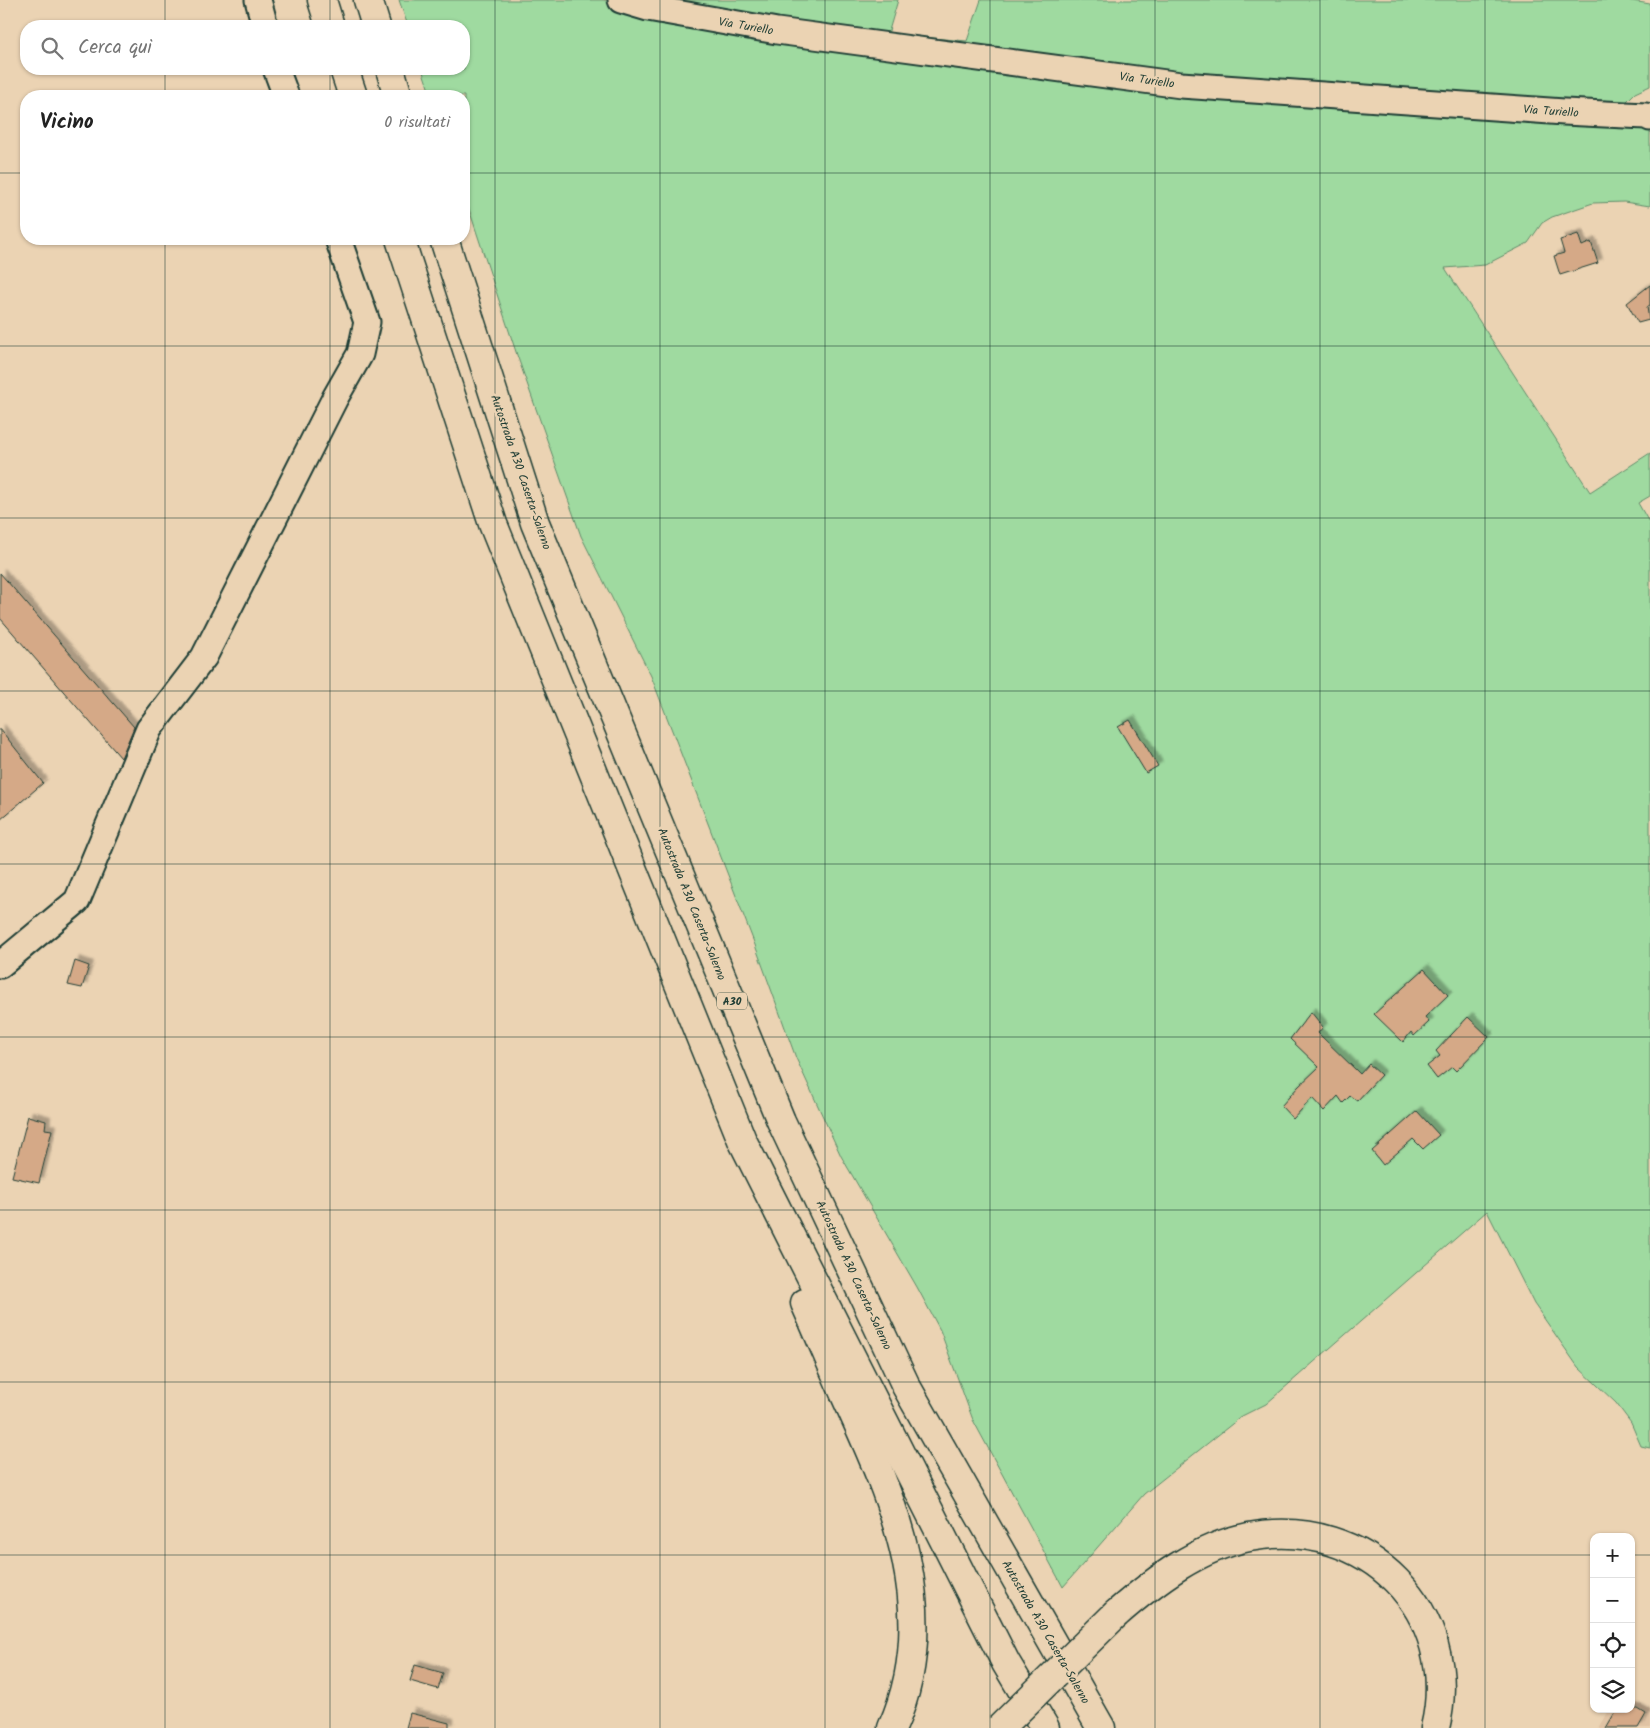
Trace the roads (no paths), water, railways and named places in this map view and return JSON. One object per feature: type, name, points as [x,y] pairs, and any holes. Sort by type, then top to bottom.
[{"type":"highway","points":[[322,0],[328,20]]},
{"type":"highway","points":[[368,0],[374,20]]},
{"type":"highway","points":[[346,75],[351,90]]},
{"type":"highway","points":[[392,75],[396,90]]},
{"type":"highway","points":[[402,245],[493,524],[742,1140],[1006,1663],[1045,1728]]},
{"type":"highway","name":"Autostrada A30 Caserta-Salerno","points":[[446,245],[535,523],[781,1121],[906,1386],[1100,1728]]},
{"type":"highway","points":[[780,1216],[801,1293],[872,1453],[896,1518],[906,1552],[911,1588],[913,1639],[900,1709],[892,1728]]},
{"type":"highway","points":[[906,1386],[967,1471],[1095,1696],[1116,1728]]},
{"type":"highway","points":[[1023,1728],[1164,1574],[1222,1545],[1276,1534],[1305,1535],[1355,1550],[1379,1564],[1401,1586],[1417,1608],[1430,1632],[1438,1656],[1441,1683],[1440,1709],[1435,1728]]},
{"type":"highway","points":[[1000,1728],[1120,1621],[1200,1573],[1252,1554],[1277,1550],[1303,1551],[1344,1564],[1384,1591],[1399,1608],[1412,1631],[1420,1654],[1424,1682],[1424,1708],[1419,1728]]},
{"type":"street","points":[[258,0],[263,20]]},
{"type":"street","name":"Via Turiello","points":[[621,0],[651,4],[777,31],[1181,85],[1554,112],[1646,116],[1650,118]]},
{"type":"street","points":[[278,75],[284,90]]},
{"type":"street","points":[[0,965],[77,901],[149,729],[204,657],[335,398],[360,354],[367,322],[340,245]]}]
